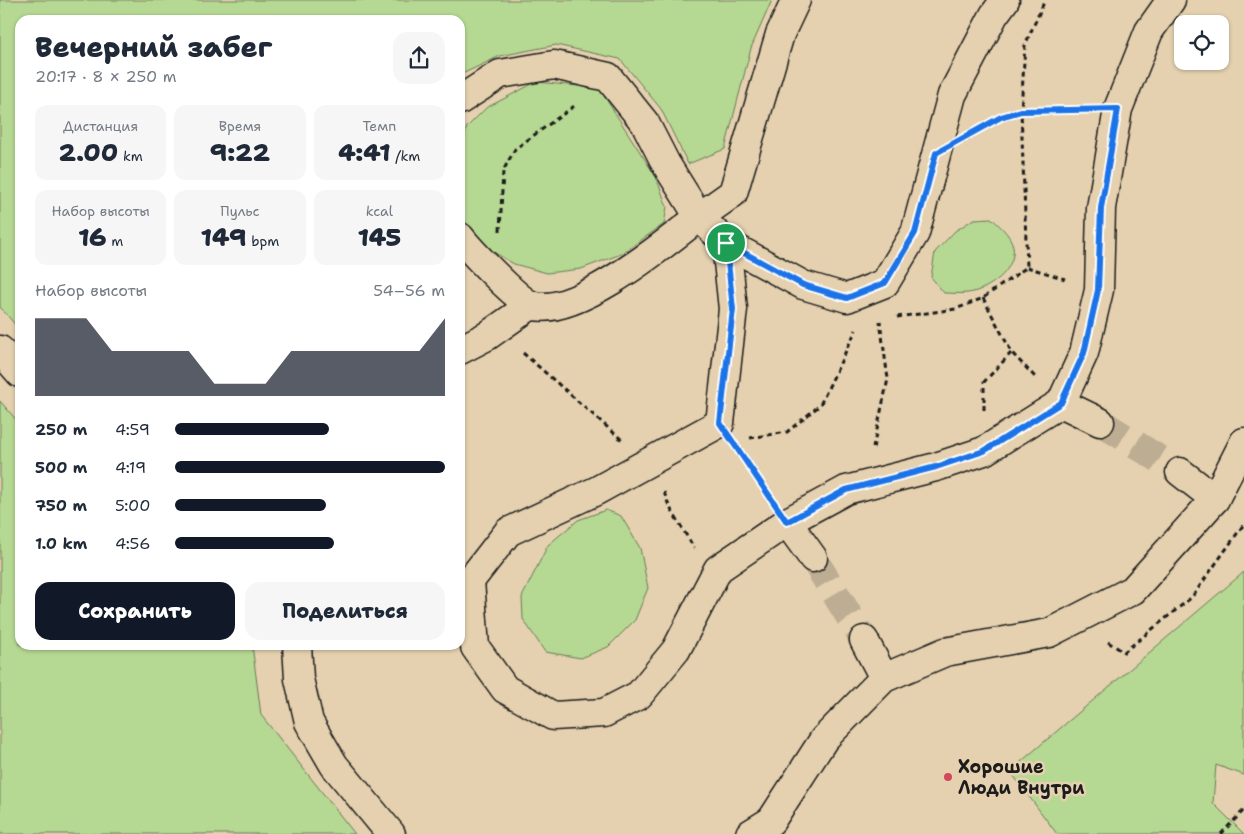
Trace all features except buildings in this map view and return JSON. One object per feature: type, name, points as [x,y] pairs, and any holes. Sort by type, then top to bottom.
[{"type":"street","points":[[465,244],[471,252],[513,292],[531,305],[550,306],[581,297],[641,263],[733,193],[780,34],[796,0]]},
{"type":"street","points":[[465,97],[500,74],[554,65],[608,77],[645,123],[666,164],[699,217],[726,243],[803,285],[847,298],[885,283],[915,233],[952,95],[994,15],[1005,0]]},
{"type":"street","points":[[726,243],[733,309],[720,423],[605,486],[508,532],[470,582],[475,647],[505,689],[553,716],[604,713],[639,695],[676,650],[718,569],[787,522],[846,490],[936,467],[984,451],[1061,403],[1084,353],[1098,290],[1101,208],[1118,109],[1149,31],[1172,0]]},
{"type":"street","points":[[465,347],[487,336],[531,305]]},
{"type":"street","points":[[0,350],[15,367]]},
{"type":"street","points":[[1061,403],[1100,422]]},
{"type":"street","points":[[750,834],[771,821],[824,739],[884,678],[945,652],[1049,633],[1132,590],[1215,499],[1244,442]]},
{"type":"street","points":[[1180,472],[1215,499]]},
{"type":"street","points":[[787,522],[813,558]]},
{"type":"street","points":[[864,640],[884,678]]},
{"type":"street","points":[[297,650],[299,679],[309,722],[334,765],[392,834]]},
{"type":"path","points":[[1027,267],[1021,111],[1025,45],[1044,0]]},
{"type":"path","points":[[496,274],[504,171],[516,149],[574,107],[608,77]]},
{"type":"path","points":[[936,153],[1001,117],[1021,111],[1118,109]]},
{"type":"path","points":[[1027,267],[1098,290]]},
{"type":"path","points":[[846,490],[873,449],[888,378],[880,320],[956,309],[983,298],[1027,267]]},
{"type":"path","points":[[720,423],[745,439],[787,432],[820,405],[856,330],[847,298]]},
{"type":"path","points":[[983,298],[1012,353],[1061,403]]},
{"type":"path","points":[[984,451],[984,382],[1012,353]]},
{"type":"path","points":[[720,423],[787,522]]},
{"type":"path","points":[[1221,834],[1244,810]]},
{"type":"green space","points":[[0,0],[772,0],[751,48],[725,149],[688,164],[661,109],[620,59],[556,45],[500,56],[465,73],[465,15],[15,15],[15,324],[0,307]]},
{"type":"green space","points":[[536,82],[599,88],[656,177],[667,207],[664,224],[621,254],[581,269],[547,273],[514,264],[480,244],[465,222],[465,133],[467,127],[486,108]]},
{"type":"green space","points":[[991,218],[1001,227],[1012,242],[1013,255],[1006,271],[993,283],[976,291],[944,293],[931,277],[935,252],[955,231],[974,219]]},
{"type":"green space","points":[[0,401],[15,418],[15,650],[253,650],[261,715],[355,834],[0,834]]},
{"type":"green space","points":[[606,510],[621,516],[640,548],[648,588],[635,620],[608,647],[581,658],[545,652],[523,619],[522,597],[548,545],[578,520]]},
{"type":"green space","points":[[1244,572],[1244,775],[1216,765],[1213,803],[1244,834],[1057,834],[1010,771]]},
{"type":"tunnel","points":[[1100,422],[1180,472]]},
{"type":"tunnel","points":[[813,558],[864,640]]},
{"type":"place","name":"Хорошие Люди Внутри","points":[[948,777]]},
{"type":"route","points":[[1118,109],[1101,208],[1098,290],[1084,353],[1061,403],[984,451],[936,467],[846,490],[787,522],[720,423],[733,309],[726,243],[803,285],[847,298],[885,283],[915,233],[936,153],[1001,117],[1021,111],[1118,109]]}]
